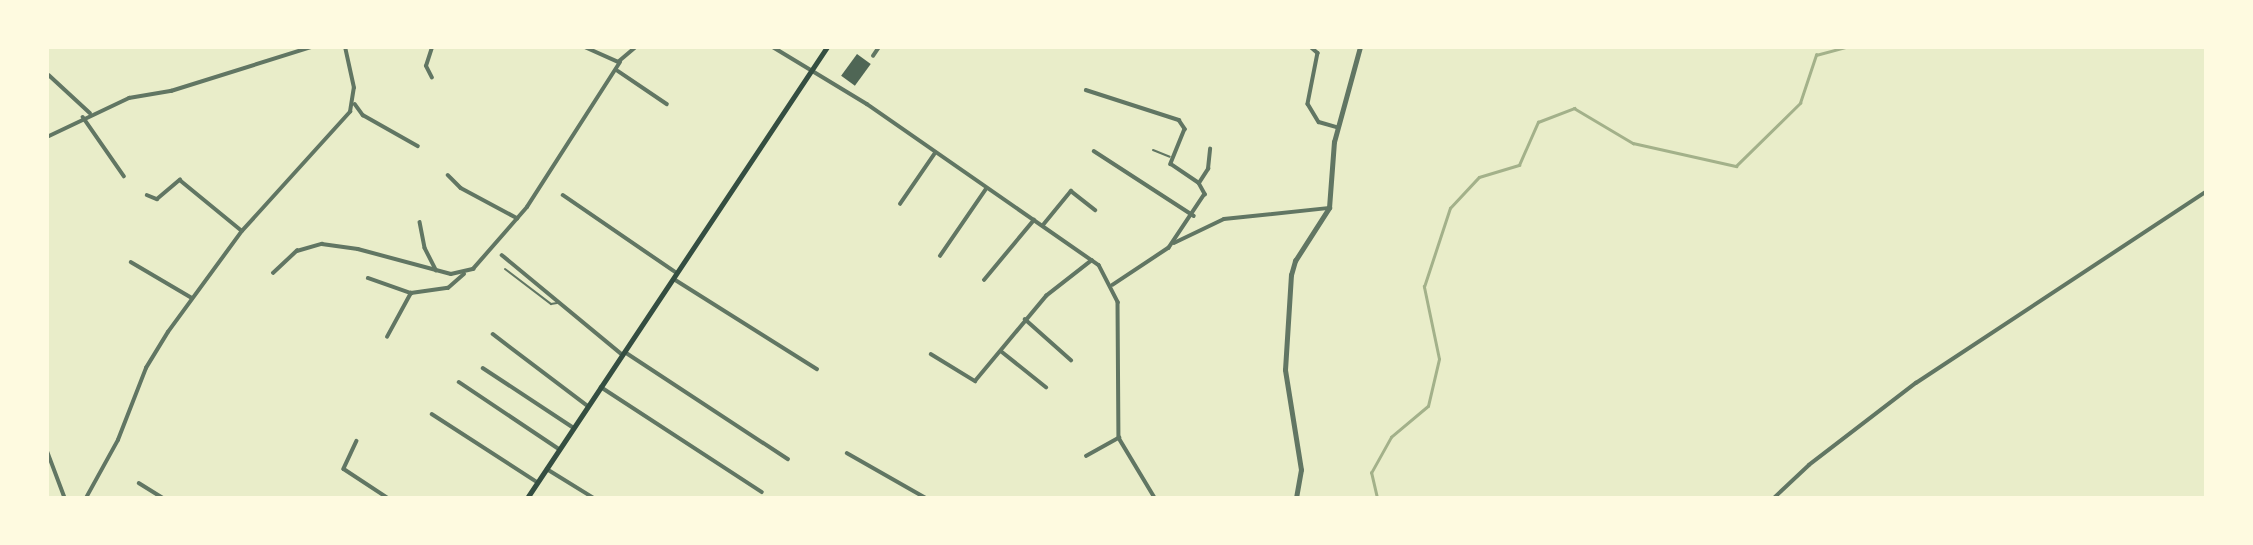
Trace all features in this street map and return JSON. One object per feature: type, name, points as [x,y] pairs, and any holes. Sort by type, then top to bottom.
[{"type":"main road","points":[[527,498],[827,47]]},
{"type":"street","points":[[47,137],[90,113],[129,97],[171,90],[311,47]]},
{"type":"street","points":[[345,47],[355,104],[363,115],[418,146]]},
{"type":"street","points":[[432,47],[426,66],[432,78]]},
{"type":"street","points":[[585,47],[621,62]]},
{"type":"street","points":[[368,278],[411,293],[447,288],[482,261],[518,218],[618,71],[621,62],[636,47]]},
{"type":"street","points":[[773,47],[813,70],[1093,259],[1112,285],[1119,317],[1119,438],[1155,498]]},
{"type":"street","points":[[873,55],[879,47]]},
{"type":"street","points":[[1311,47],[1318,53],[1308,104],[1319,122],[1337,127]]},
{"type":"street","points":[[1296,498],[1301,470],[1285,370],[1292,275],[1295,261],[1329,208],[1337,127],[1360,47]]},
{"type":"street","points":[[618,71],[667,104]]},
{"type":"street","points":[[49,75],[90,113]]},
{"type":"street","points":[[1086,90],[1179,120],[1185,128],[1170,157],[1176,169],[1199,183],[1205,194],[1194,216],[1174,243]]},
{"type":"street","points":[[86,498],[118,440],[146,368],[192,298],[242,231],[355,104]]},
{"type":"street","points":[[83,117],[124,176]]},
{"type":"street","points":[[1199,183],[1208,169],[1210,149]]},
{"type":"street","points":[[1094,151],[1194,216]]},
{"type":"street","points":[[900,204],[935,153]]},
{"type":"street","points":[[448,175],[461,188],[518,218]]},
{"type":"street","points":[[147,195],[158,199],[180,180],[242,231]]},
{"type":"street","points":[[940,256],[986,189]]},
{"type":"street","points":[[1043,225],[1071,191],[1095,210]]},
{"type":"street","points":[[1774,498],[1916,383],[2206,192]]},
{"type":"street","points":[[564,195],[676,276],[817,369]]},
{"type":"street","points":[[1112,285],[1174,243],[1224,219],[1329,208]]},
{"type":"street","points":[[984,280],[1035,220]]},
{"type":"street","points":[[420,222],[428,259],[438,271]]},
{"type":"street","points":[[273,273],[297,251],[322,244],[358,249],[438,271],[464,274]]},
{"type":"street","points":[[502,255],[556,303],[624,354],[788,459]]},
{"type":"street","points":[[931,354],[975,381],[1025,318],[1058,285],[1093,259]]},
{"type":"street","points":[[131,262],[192,298]]},
{"type":"street","points":[[387,337],[411,293]]},
{"type":"street","points":[[1025,318],[1071,360]]},
{"type":"street","points":[[493,334],[589,406]]},
{"type":"street","points":[[1001,351],[1046,387]]},
{"type":"street","points":[[483,368],[574,428]]},
{"type":"street","points":[[459,382],[559,449]]},
{"type":"street","points":[[601,387],[762,492]]},
{"type":"street","points":[[432,414],[537,482]]},
{"type":"street","points":[[1086,456],[1119,438]]},
{"type":"street","points":[[357,441],[344,469],[388,498]]},
{"type":"street","points":[[47,450],[65,498]]},
{"type":"street","points":[[847,453],[926,498]]},
{"type":"street","points":[[547,469],[594,498]]},
{"type":"street","points":[[139,483],[163,498]]},
{"type":"lane","points":[[1153,150],[1170,157]]},
{"type":"lane","points":[[505,269],[551,304],[556,303]]},
{"type":"building","points":[[857,54],[871,64],[855,86],[841,76]]},
{"type":"waterway","points":[[1377,498],[1371,473],[1391,437],[1428,406],[1439,359],[1424,287],[1450,208],[1479,177],[1519,165],[1538,122],[1574,108],[1633,143],[1736,166],[1800,103],[1816,55],[1845,47]]}]
